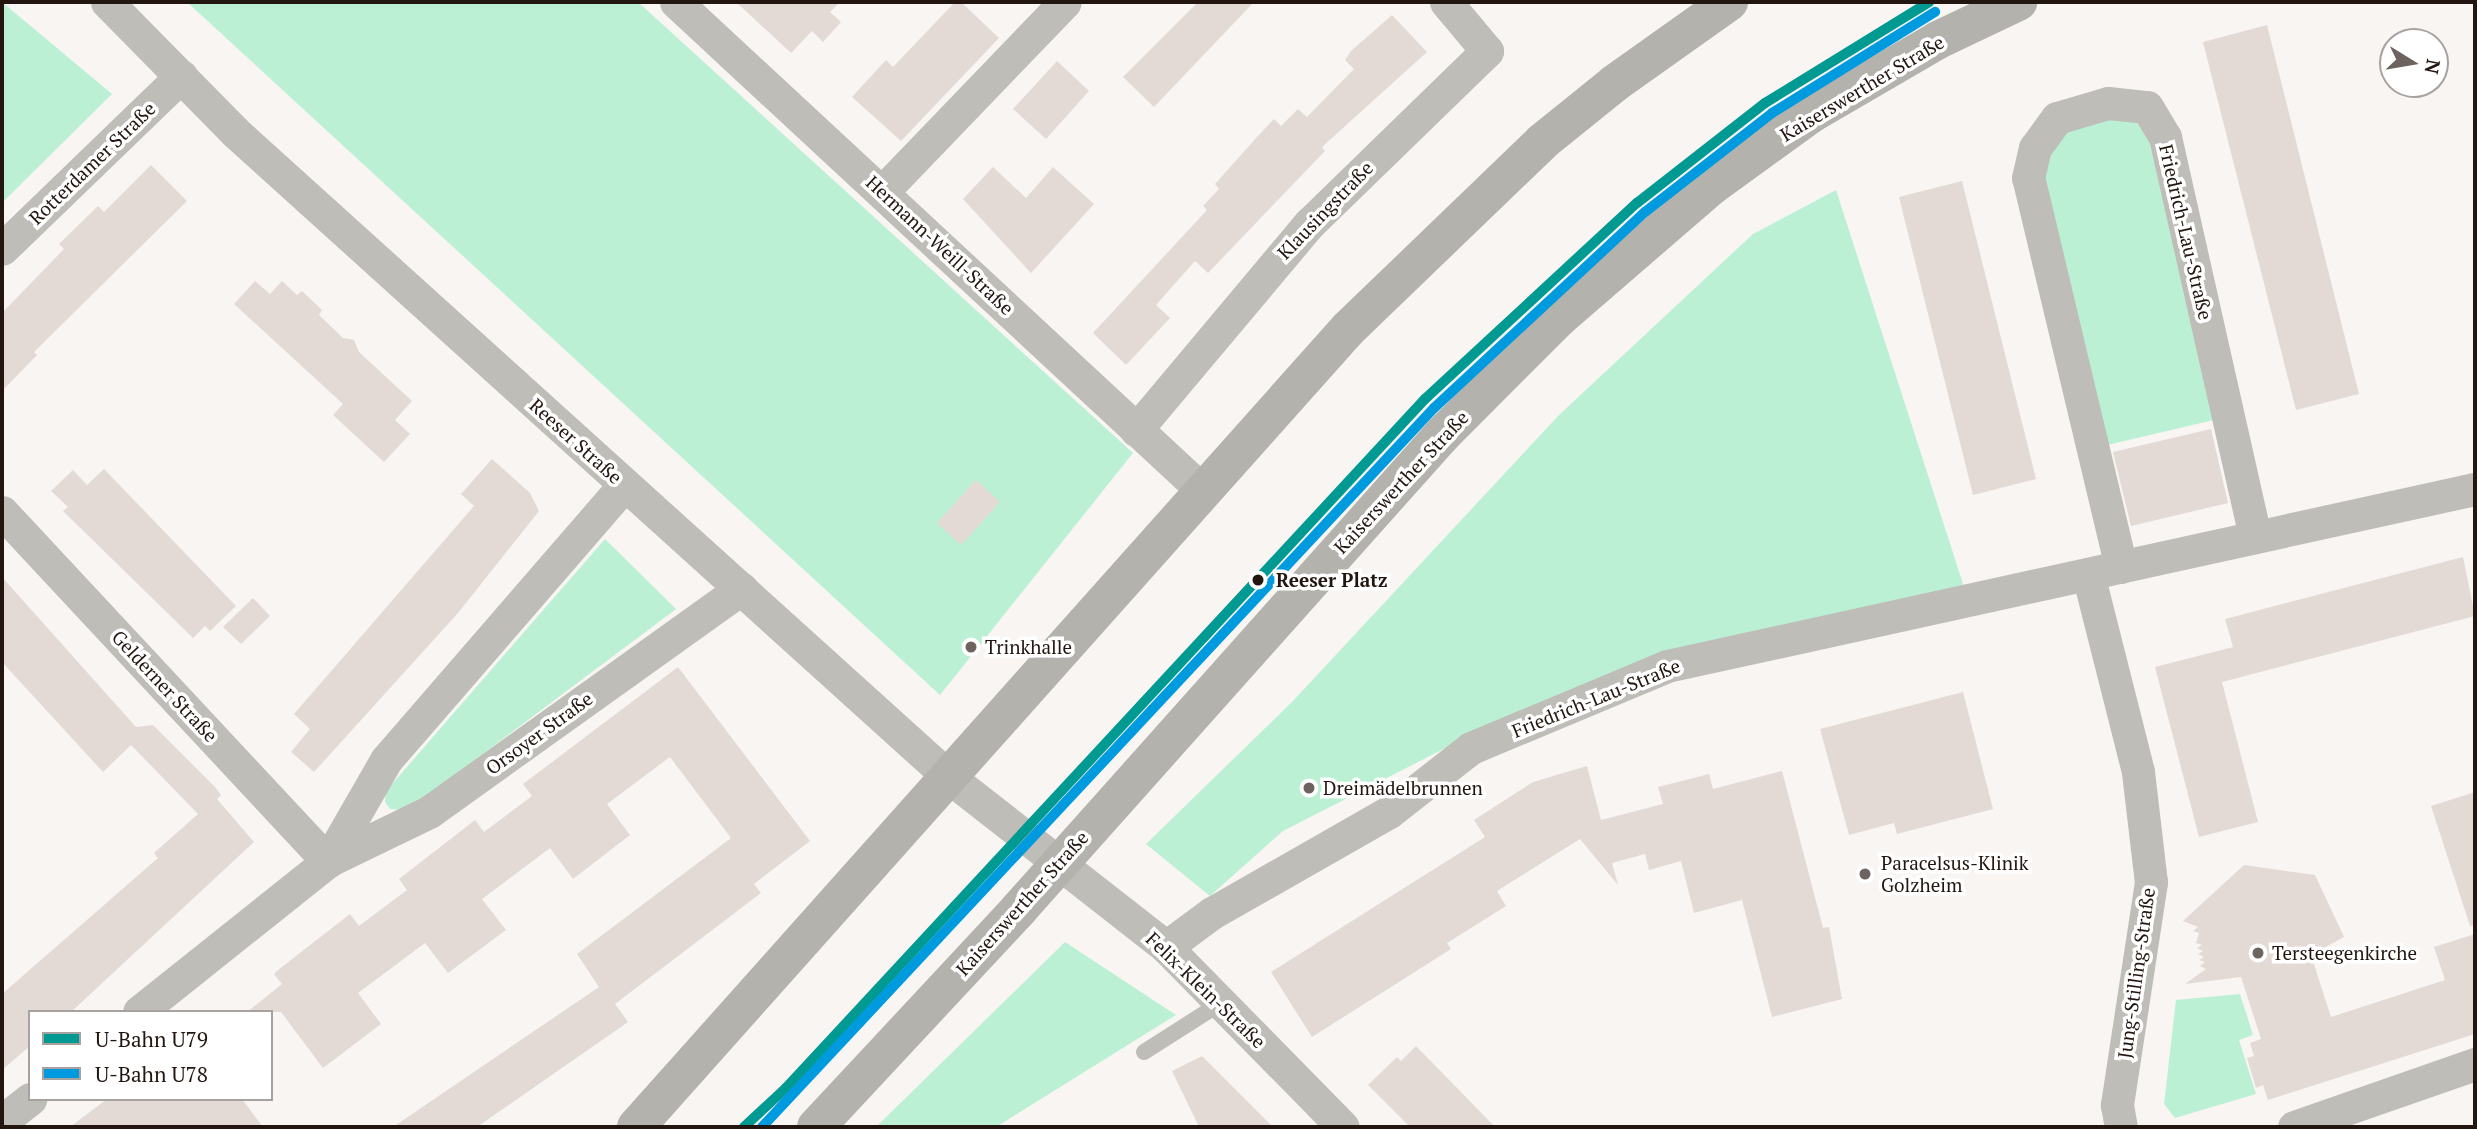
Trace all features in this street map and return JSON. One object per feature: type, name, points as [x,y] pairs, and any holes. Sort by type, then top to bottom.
[{"type":"street","name":"Reeser Straße","points":[[107,2],[235,132],[624,485],[950,778],[1061,862]]},
{"type":"street","name":"Hermann-Weill-Straße","points":[[676,2],[883,191],[1202,490]]},
{"type":"street","points":[[883,191],[1065,2]]},
{"type":"street","name":"Klausingstraße","points":[[1136,430],[1310,223],[1487,51],[1446,2]]},
{"type":"street","points":[[636,1127],[1348,329],[1542,142],[1615,83],[1729,2]]},
{"type":"street","name":"Kaiserswerther Straße","points":[[816,1127],[1061,862],[1443,434],[1560,317],[1712,187],[1811,114],[1937,40],[2018,2]]},
{"type":"street","name":"Rotterdamer Straße","points":[[2,249],[181,76]]},
{"type":"street","name":"Friedrich-Lau-Straße","points":[[2121,567],[2028,178],[2035,148],[2057,118],[2108,103],[2147,107],[2165,138],[2255,537]]},
{"type":"street","name":"Orsoyer Straße","points":[[328,861],[386,760],[624,485]]},
{"type":"street","name":"Friedrich-Lau-Straße","points":[[1166,947],[1212,914],[1389,812],[1471,748],[1667,666],[2475,489]]},
{"type":"street","name":"Gelderner Straße","points":[[2,512],[328,861]]},
{"type":"street","name":"Jung-Stilling-Straße","points":[[2088,573],[2138,772],[2151,882],[2117,1105],[2121,1127]]},
{"type":"street","name":"Orsoyer Straße","points":[[142,1010],[328,861],[429,811],[741,589]]},
{"type":"street","name":"Felix-Klein-Straße","points":[[1061,862],[1166,947],[1343,1127]]},
{"type":"street","points":[[2294,1127],[2475,1064]]},
{"type":"street","points":[[2,1121],[28,1101]]},
{"type":"lane","points":[[1144,1052],[1221,1003]]},
{"type":"green space","points":[[2,2],[112,94],[2,203]]},
{"type":"green space","points":[[187,2],[638,2],[1133,453],[940,695]]},
{"type":"green space","points":[[2130,117],[2147,132],[2218,419],[2103,446],[2039,157],[2053,139],[2083,122]]},
{"type":"green space","points":[[1836,190],[1965,590],[1465,738],[1283,831],[1210,896],[1146,844],[1292,702],[1559,415],[1753,234]]},
{"type":"green space","points":[[605,539],[676,609],[408,810],[390,809],[385,802],[386,791]]},
{"type":"green space","points":[[1065,942],[1176,1015],[996,1127],[876,1127]]},
{"type":"green space","points":[[2240,994],[2253,1035],[2239,1040],[2256,1094],[2175,1118],[2164,1104],[2176,1000]]},
{"type":"building","points":[[736,2],[840,2],[830,12],[841,22],[823,42],[812,31],[791,53]]},
{"type":"building","points":[[955,2],[961,2],[999,38],[901,141],[852,97],[886,60],[893,67]]},
{"type":"building","points":[[1198,2],[1254,2],[1154,107],[1123,77]]},
{"type":"building","points":[[1392,15],[1427,52],[1322,147],[1325,151],[1208,273],[1195,261],[1156,305],[1170,318],[1126,365],[1093,333],[1207,210],[1203,206],[1219,189],[1215,184],[1257,137],[1274,119],[1281,126],[1298,109],[1307,117],[1354,69],[1345,60],[1351,51]]},
{"type":"building","points":[[2267,25],[2359,394],[2296,410],[2203,42]]},
{"type":"building","points":[[1057,61],[1089,91],[1046,139],[1013,109]]},
{"type":"building","points":[[151,165],[187,201],[34,352],[37,355],[2,391],[2,313],[64,249],[59,244],[98,206],[104,212]]},
{"type":"building","points":[[993,167],[1026,198],[1053,167],[1094,204],[1031,273],[963,199]]},
{"type":"building","points":[[1962,181],[2036,479],[1973,495],[1899,197]]},
{"type":"building","points":[[255,281],[270,294],[282,281],[297,295],[302,291],[322,310],[319,315],[343,338],[354,340],[359,352],[412,401],[395,420],[410,434],[384,462],[333,415],[343,404],[234,304]]},
{"type":"building","points":[[2211,429],[2228,503],[2131,526],[2113,452]]},
{"type":"building","points":[[492,459],[530,493],[539,511],[458,613],[314,772],[291,752],[310,729],[294,714],[474,506],[461,494]]},
{"type":"building","points":[[104,469],[236,606],[210,631],[205,626],[193,638],[63,511],[68,507],[51,491],[73,470],[87,485]]},
{"type":"building","points":[[976,480],[1000,502],[961,545],[937,523]]},
{"type":"building","points":[[2463,557],[2475,616],[2222,682],[2258,822],[2199,837],[2155,667],[2233,647],[2225,619]]},
{"type":"building","points":[[2,577],[136,727],[153,725],[215,787],[221,795],[217,799],[254,842],[73,1010],[28,1010],[28,1048],[2,1070],[2,994],[158,858],[154,853],[198,814],[131,745],[103,772],[2,662]]},
{"type":"building","points":[[253,598],[270,616],[241,644],[223,627]]},
{"type":"building","points":[[678,667],[810,841],[754,884],[761,893],[615,1004],[628,1022],[477,1127],[393,1127],[599,987],[577,954],[731,838],[670,757],[607,804],[630,835],[573,879],[550,848],[482,899],[506,930],[448,973],[425,943],[358,993],[381,1024],[323,1068],[281,1012],[250,1010],[282,984],[274,974],[278,970],[350,914],[359,926],[407,890],[399,879],[475,820],[484,832],[532,796],[523,784]]},
{"type":"building","points":[[1963,692],[1993,809],[1897,834],[1894,823],[1849,835],[1820,729]]},
{"type":"building","points":[[1587,766],[1601,820],[1663,804],[1658,787],[1709,774],[1713,789],[1782,771],[1823,928],[1829,927],[1842,999],[1772,1017],[1742,900],[1694,913],[1681,861],[1649,870],[1645,854],[1612,863],[1618,885],[1580,839],[1497,891],[1506,906],[1447,943],[1451,949],[1312,1037],[1271,972],[1485,837],[1474,820],[1533,782]]},
{"type":"building","points":[[2475,792],[2475,925],[2470,926],[2431,806]]},
{"type":"building","points":[[2244,865],[2315,875],[2344,937],[2311,955],[2331,1017],[2445,980],[2434,947],[2475,934],[2475,1034],[2268,1100],[2263,1085],[2256,1088],[2247,1058],[2254,1056],[2250,1043],[2261,1039],[2241,977],[2185,984],[2206,969],[2200,966],[2205,962],[2199,960],[2204,957],[2198,954],[2203,951],[2197,948],[2202,945],[2196,943],[2199,933],[2193,931],[2198,927],[2183,921]]},
{"type":"building","points":[[1416,1046],[1495,1127],[1410,1127],[1368,1085],[1397,1057],[1401,1061]]},
{"type":"building","points":[[1202,1056],[1273,1127],[1199,1127],[1172,1071]]},
{"type":"building","points":[[104,1101],[244,1101],[263,1127],[70,1127]]},
{"type":"metro line","name":"U79","points":[[744,1127],[786,1088],[1425,399],[1637,203],[1765,103],[1929,2]]},
{"type":"metro line","name":"U78","points":[[762,1127],[1434,408],[1645,212],[1772,113],[1935,12]]},
{"type":"place","name":"Reeser Platz","points":[[1258,580]]},
{"type":"place","name":"Trinkhalle","points":[[971,647]]},
{"type":"place","name":"Dreimädelbrunnen","points":[[1309,788]]},
{"type":"place","name":"Paracelsus-Klinik Golzheim","points":[[1865,874]]},
{"type":"place","name":"Tersteegenkirche","points":[[2258,953]]}]
